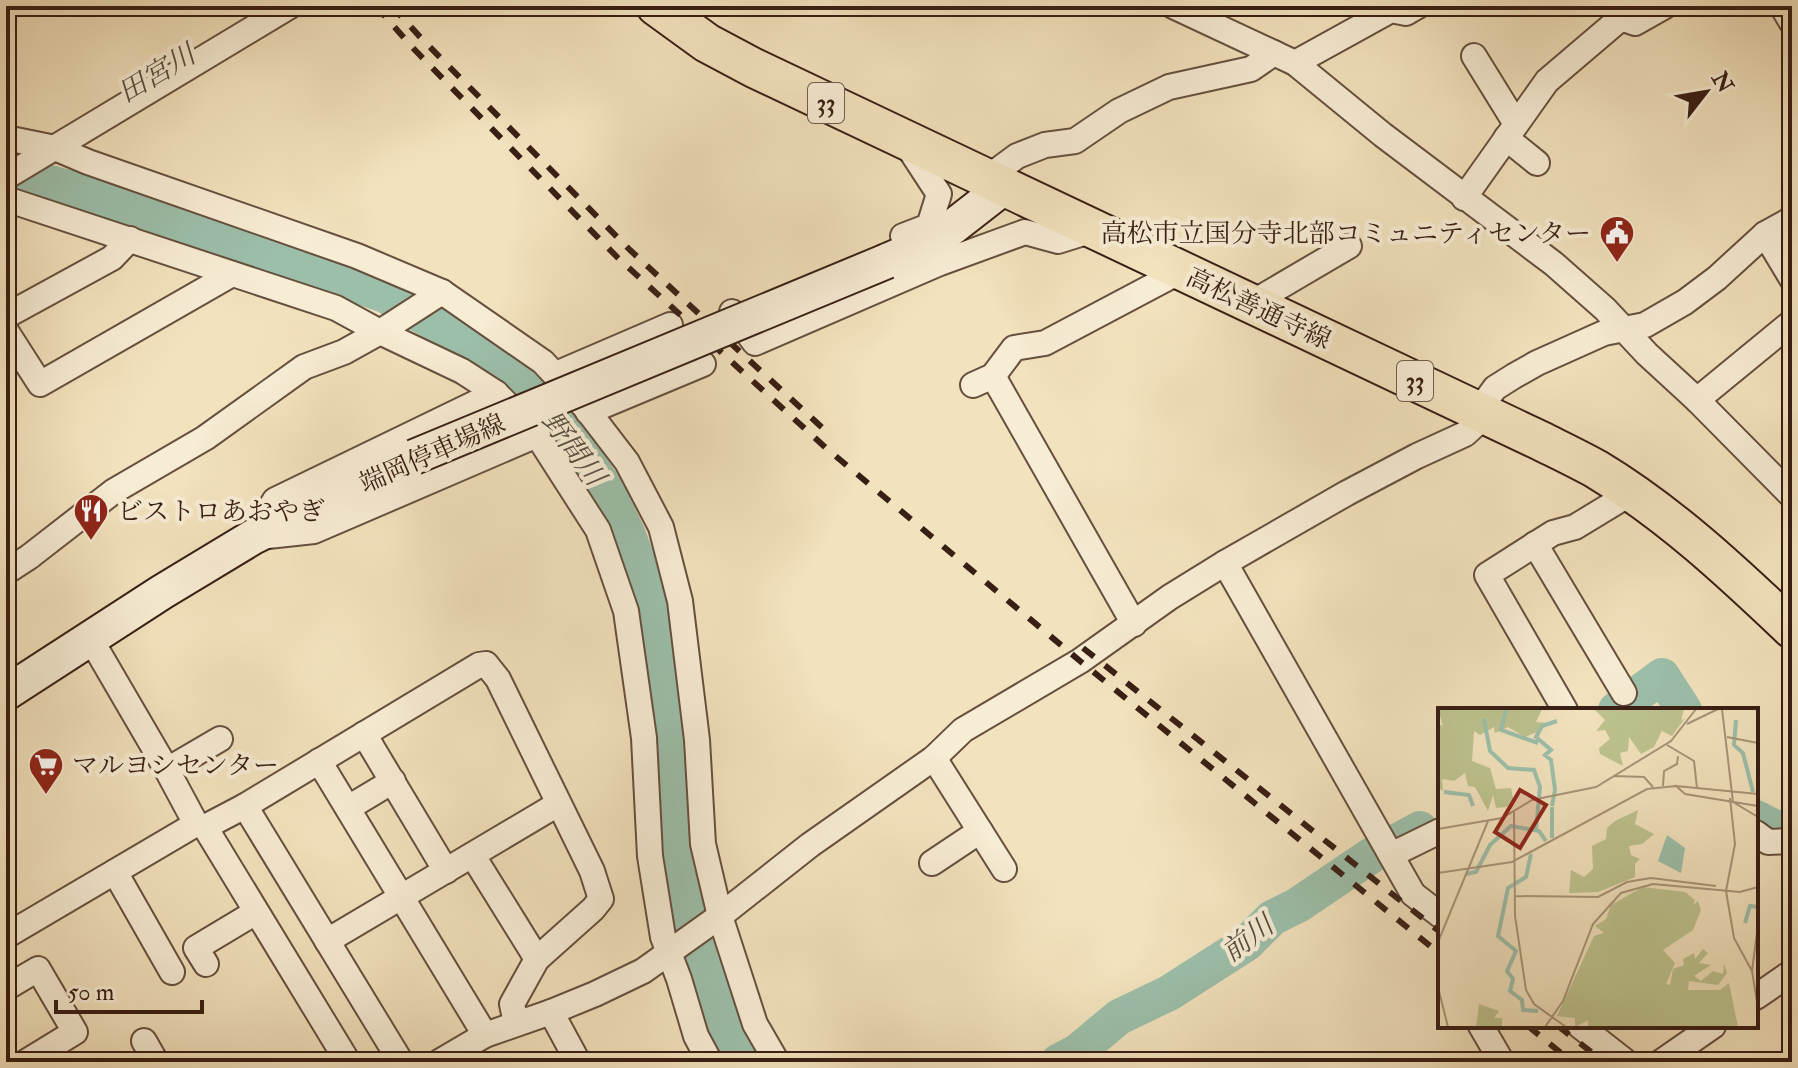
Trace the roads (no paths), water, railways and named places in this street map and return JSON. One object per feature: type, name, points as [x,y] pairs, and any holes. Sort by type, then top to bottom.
[{"type":"main road","name":"高松善通寺線","points":[[656,6],[707,43],[742,62],[1596,469],[1660,512],[1787,615]]},
{"type":"main road","name":"端岡停車場線","points":[[6,693],[253,537],[414,457],[936,240],[995,183]]},
{"type":"street","points":[[6,177],[290,6]]},
{"type":"street","points":[[1173,6],[1285,58],[1554,264],[1605,309],[1792,496]]},
{"type":"street","points":[[995,183],[1017,156],[1045,145],[1075,141],[1119,111],[1169,87],[1251,69],[1285,58],[1391,10],[1406,13],[1418,6]]},
{"type":"street","points":[[1464,198],[1547,81],[1616,12],[1635,23],[1665,6]]},
{"type":"street","points":[[1782,6],[1792,23]]},
{"type":"street","points":[[1474,56],[1511,131],[1537,163]]},
{"type":"street","points":[[6,138],[88,162],[357,256],[440,293],[543,362],[588,412],[627,462],[661,527],[682,617],[697,740],[703,844],[717,918],[755,1024],[777,1062]]},
{"type":"street","points":[[904,141],[939,194],[929,226],[729,308],[755,343],[940,263],[1025,232],[1058,241],[1093,230]]},
{"type":"street","points":[[6,199],[336,308],[462,371],[496,393],[537,435],[598,530],[626,611],[644,738],[650,856],[663,937],[672,951],[696,1036],[710,1062]]},
{"type":"street","points":[[439,1062],[485,1035],[551,1012],[643,971],[810,845],[934,758],[963,730],[1080,661],[1170,597],[1225,563],[1347,493],[1465,434],[1476,424],[1495,388],[1514,376],[1604,333],[1645,325],[1685,302],[1717,278],[1765,234],[1792,219]]},
{"type":"street","points":[[1765,234],[1792,279]]},
{"type":"street","points":[[6,316],[112,258],[130,239]]},
{"type":"street","points":[[1250,304],[1349,246]]},
{"type":"street","points":[[1134,624],[983,380],[1014,348],[1045,343],[1181,271]]},
{"type":"street","points":[[6,331],[40,384],[232,274]]},
{"type":"street","points":[[6,572],[114,491],[205,438],[304,367],[344,352],[440,293]]},
{"type":"street","points":[[1697,400],[1792,322]]},
{"type":"street","points":[[556,374],[667,327],[703,364],[588,412]]},
{"type":"street","points":[[253,537],[275,500],[496,393]]},
{"type":"street","points":[[253,537],[314,531],[537,435]]},
{"type":"street","points":[[1564,708],[1487,575],[1553,533],[1575,527],[1631,493]]},
{"type":"street","points":[[1535,544],[1624,693]]},
{"type":"street","points":[[1225,563],[1413,894],[1438,913]]},
{"type":"street","points":[[90,638],[200,825],[348,1062]]},
{"type":"street","points":[[6,936],[200,825],[245,806],[479,665],[486,664],[498,679],[592,871],[601,899],[537,959],[512,1004],[516,1023]]},
{"type":"street","points":[[364,734],[446,871]]},
{"type":"street","points":[[167,770],[220,739]]},
{"type":"street","points":[[934,758],[1004,869]]},
{"type":"street","points":[[319,761],[485,1035]]},
{"type":"street","points":[[348,808],[393,781]]},
{"type":"street","points":[[327,941],[558,804]]},
{"type":"street","points":[[245,806],[401,1062]]},
{"type":"street","points":[[932,863],[980,831]]},
{"type":"street","points":[[1391,855],[1438,832]]},
{"type":"street","points":[[1758,834],[1768,842],[1789,841],[1792,845]]},
{"type":"street","points":[[473,856],[537,959]]},
{"type":"street","points":[[115,872],[172,972]]},
{"type":"street","points":[[206,964],[196,948],[256,912]]},
{"type":"street","points":[[6,988],[38,969],[75,1032],[26,1062]]},
{"type":"street","points":[[1758,996],[1792,972]]},
{"type":"street","points":[[551,1012],[578,1062]]},
{"type":"street","points":[[1482,1028],[1502,1062]]},
{"type":"street","points":[[1583,1028],[1626,1062]]},
{"type":"street","points":[[1661,1062],[1710,1028]]},
{"type":"waterway","name":"野間川","points":[[6,171],[134,208],[385,295],[458,336],[517,376],[574,441],[607,491],[646,583],[657,636],[679,874],[700,957],[740,1062]]},
{"type":"waterway","name":"前川","points":[[1619,708],[1662,676],[1683,708]]},
{"type":"waterway","name":"前川","points":[[1758,819],[1778,829],[1792,826]]},
{"type":"waterway","name":"前川","points":[[1058,1062],[1077,1052],[1119,1017],[1169,993],[1247,943],[1272,918],[1298,905],[1372,855],[1420,829]]},
{"type":"railway","points":[[376,6],[412,47],[618,258],[826,448],[1080,661],[1438,952]]},
{"type":"railway","points":[[392,6],[630,250],[829,434]]},
{"type":"railway","points":[[1083,648],[1438,930]]},
{"type":"railway","points":[[1530,1028],[1572,1062]]},
{"type":"railway","points":[[1561,1028],[1604,1062]]},
{"type":"place","name":"高松市立国分寺北部コミュニティセンター","points":[[1617,264]]},
{"type":"place","name":"ビストロあおやぎ","points":[[91,542]]},
{"type":"place","name":"マルヨシセンター","points":[[46,796]]},
{"type":"water label","name":"田宮川","points":[[156,73]]}]
